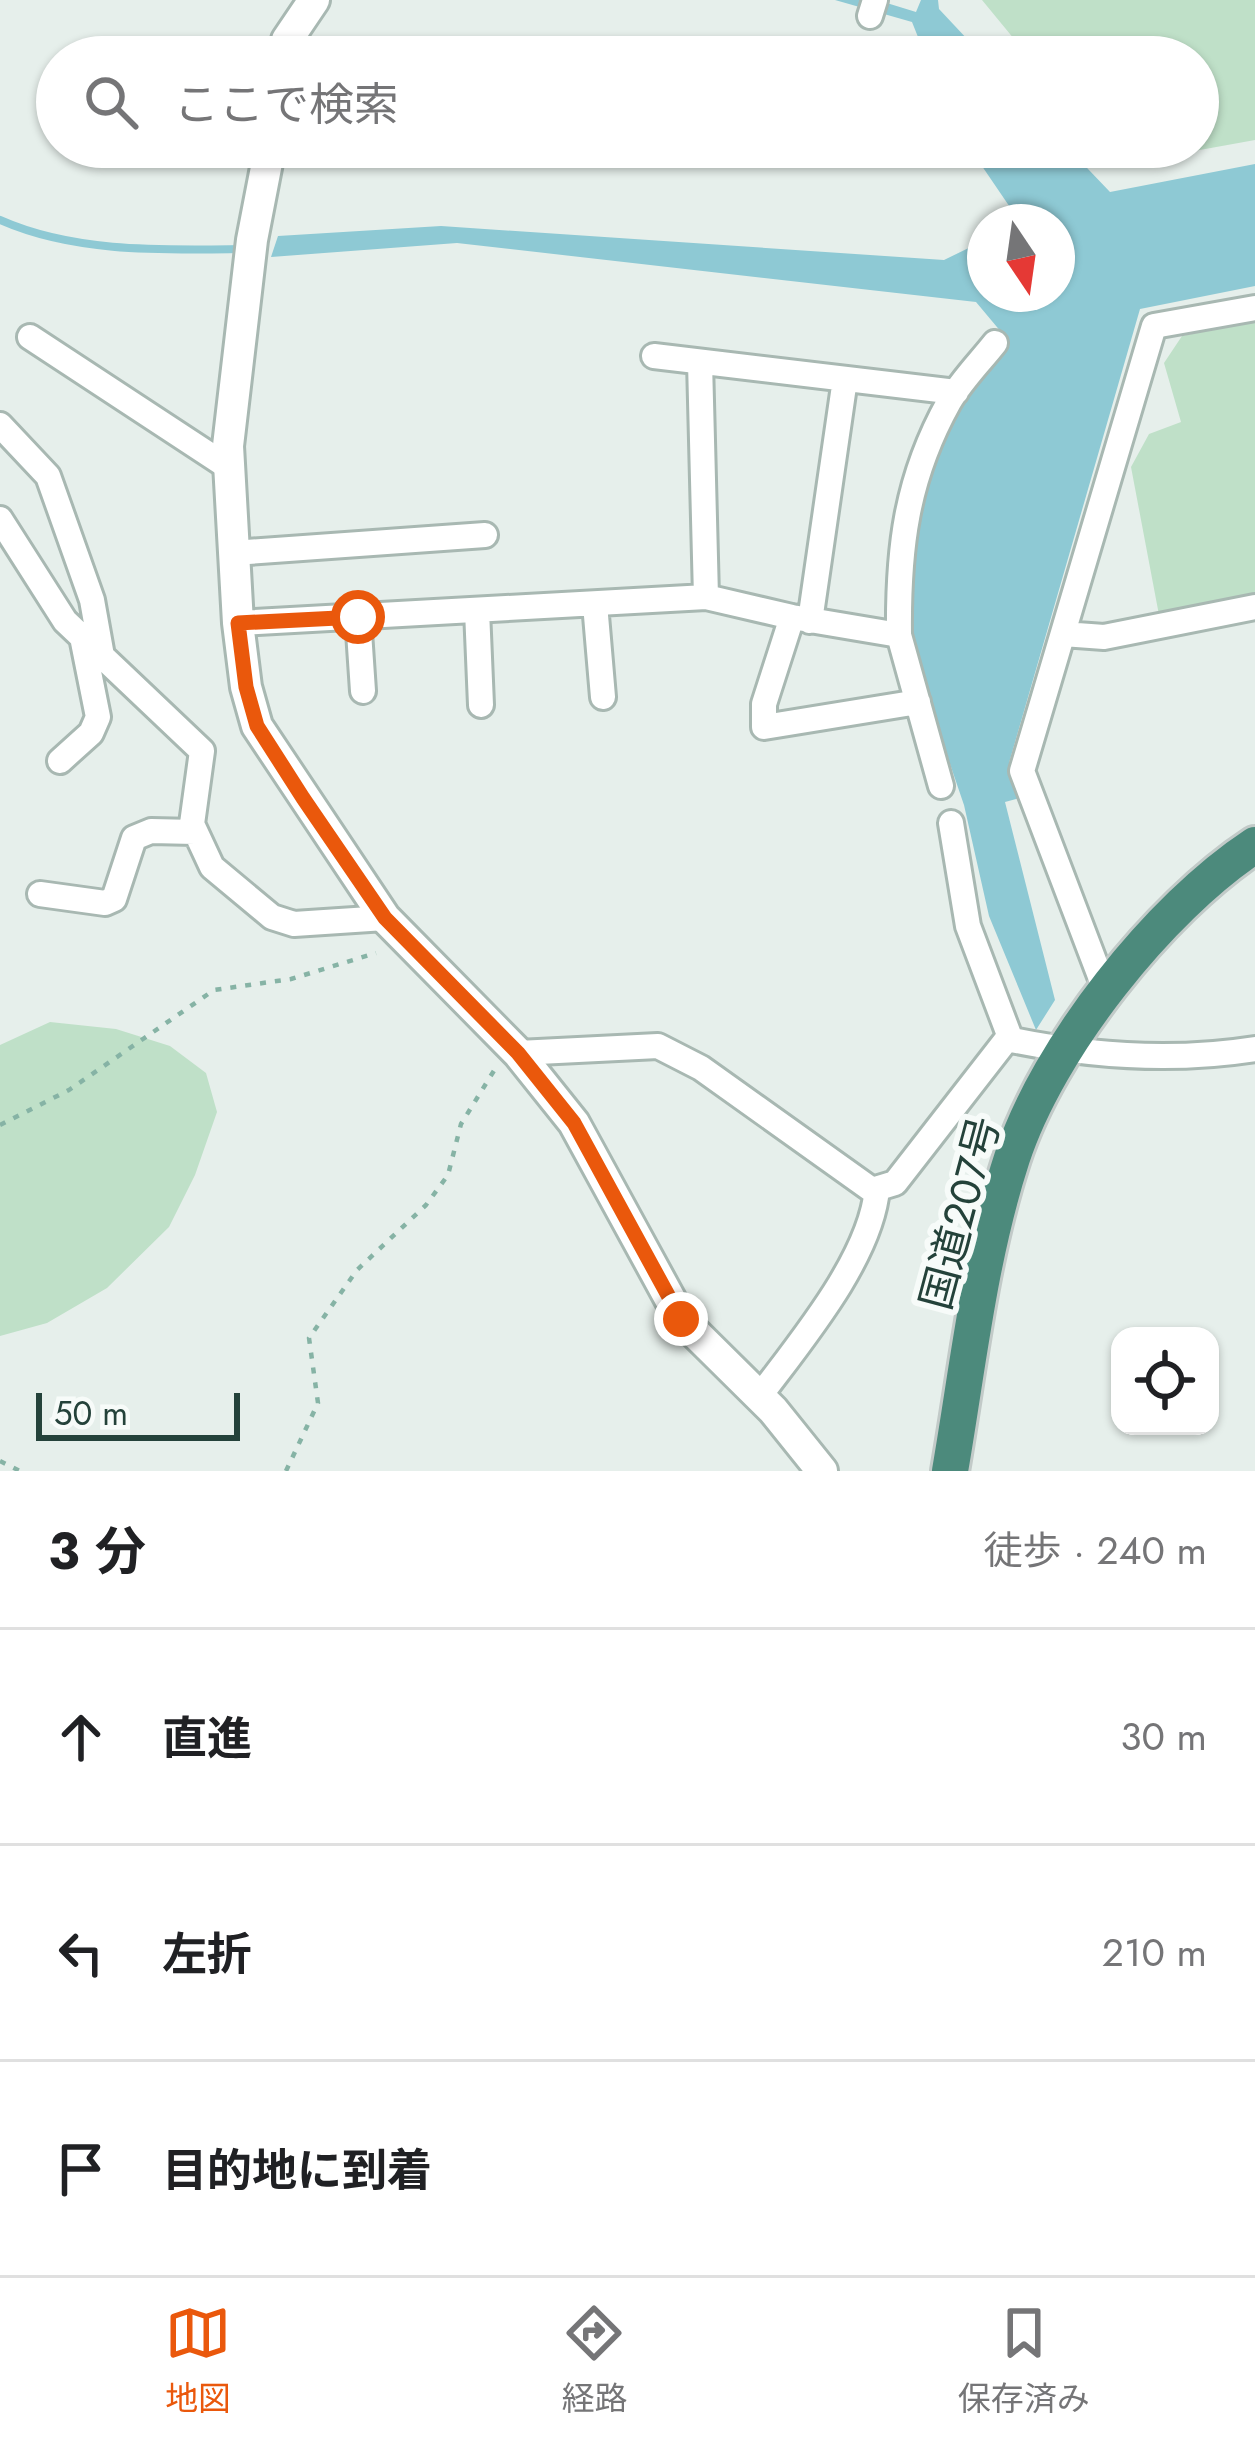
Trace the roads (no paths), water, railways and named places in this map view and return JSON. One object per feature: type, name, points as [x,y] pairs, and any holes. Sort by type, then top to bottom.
[{"type":"highway","name":"国道207号","points":[[950,1471],[987,1251],[1013,1154],[1064,1052],[1106,992],[1170,914],[1255,845]]},
{"type":"street","points":[[289,36],[314,0]]},
{"type":"street","points":[[267,168],[240,334],[228,466],[238,623],[246,687],[257,726],[385,918],[514,1048],[574,1123],[681,1319],[759,1396],[822,1471]]},
{"type":"street","points":[[1106,992],[1022,771],[1154,326],[1255,308]]},
{"type":"street","points":[[30,337],[228,466]]},
{"type":"street","points":[[941,786],[899,635],[898,567],[905,513],[922,462],[956,392],[995,343]]},
{"type":"street","points":[[654,356],[956,392]]},
{"type":"street","points":[[700,362],[706,597]]},
{"type":"street","points":[[845,379],[801,619],[768,688],[764,727],[917,702]]},
{"type":"street","points":[[0,425],[49,476],[92,600],[102,656]]},
{"type":"street","points":[[0,519],[65,621],[202,751],[192,824],[212,867],[272,916],[294,924],[385,918]]},
{"type":"street","points":[[233,553],[485,535]]},
{"type":"street","points":[[238,623],[706,597],[899,635]]},
{"type":"street","points":[[595,604],[603,697]]},
{"type":"street","points":[[1063,634],[1104,637],[1255,607]]},
{"type":"street","points":[[478,610],[481,705]]},
{"type":"street","points":[[358,617],[363,692]]},
{"type":"street","points":[[59,760],[92,733],[98,716],[82,637]]},
{"type":"street","points":[[951,823],[968,926],[1011,1040]]},
{"type":"street","points":[[40,894],[105,903],[114,899],[134,838],[151,831],[195,832]]},
{"type":"street","points":[[514,1048],[658,1046],[701,1068],[872,1190],[895,1183],[1006,1039],[1064,1052],[1208,1056],[1255,1049]]},
{"type":"street","points":[[759,1396],[824,1311],[875,1214],[877,1189]]},
{"type":"water","points":[[835,0],[877,0],[916,12],[921,0],[938,0],[939,9],[964,36],[918,36],[912,22]]},
{"type":"water","points":[[1255,164],[1255,286],[1140,309],[1009,763],[1020,798],[1005,802],[1055,1000],[1036,1030],[989,916],[964,805],[909,622],[913,538],[934,453],[966,384],[1007,339],[984,312],[1075,312],[1075,204],[1008,204],[983,168],[1087,168],[1110,192]]},
{"type":"water","points":[[441,226],[944,260],[967,249],[967,301],[457,243],[271,257],[278,236]]},
{"type":"waterway","points":[[0,220],[88,244],[241,249]]}]
